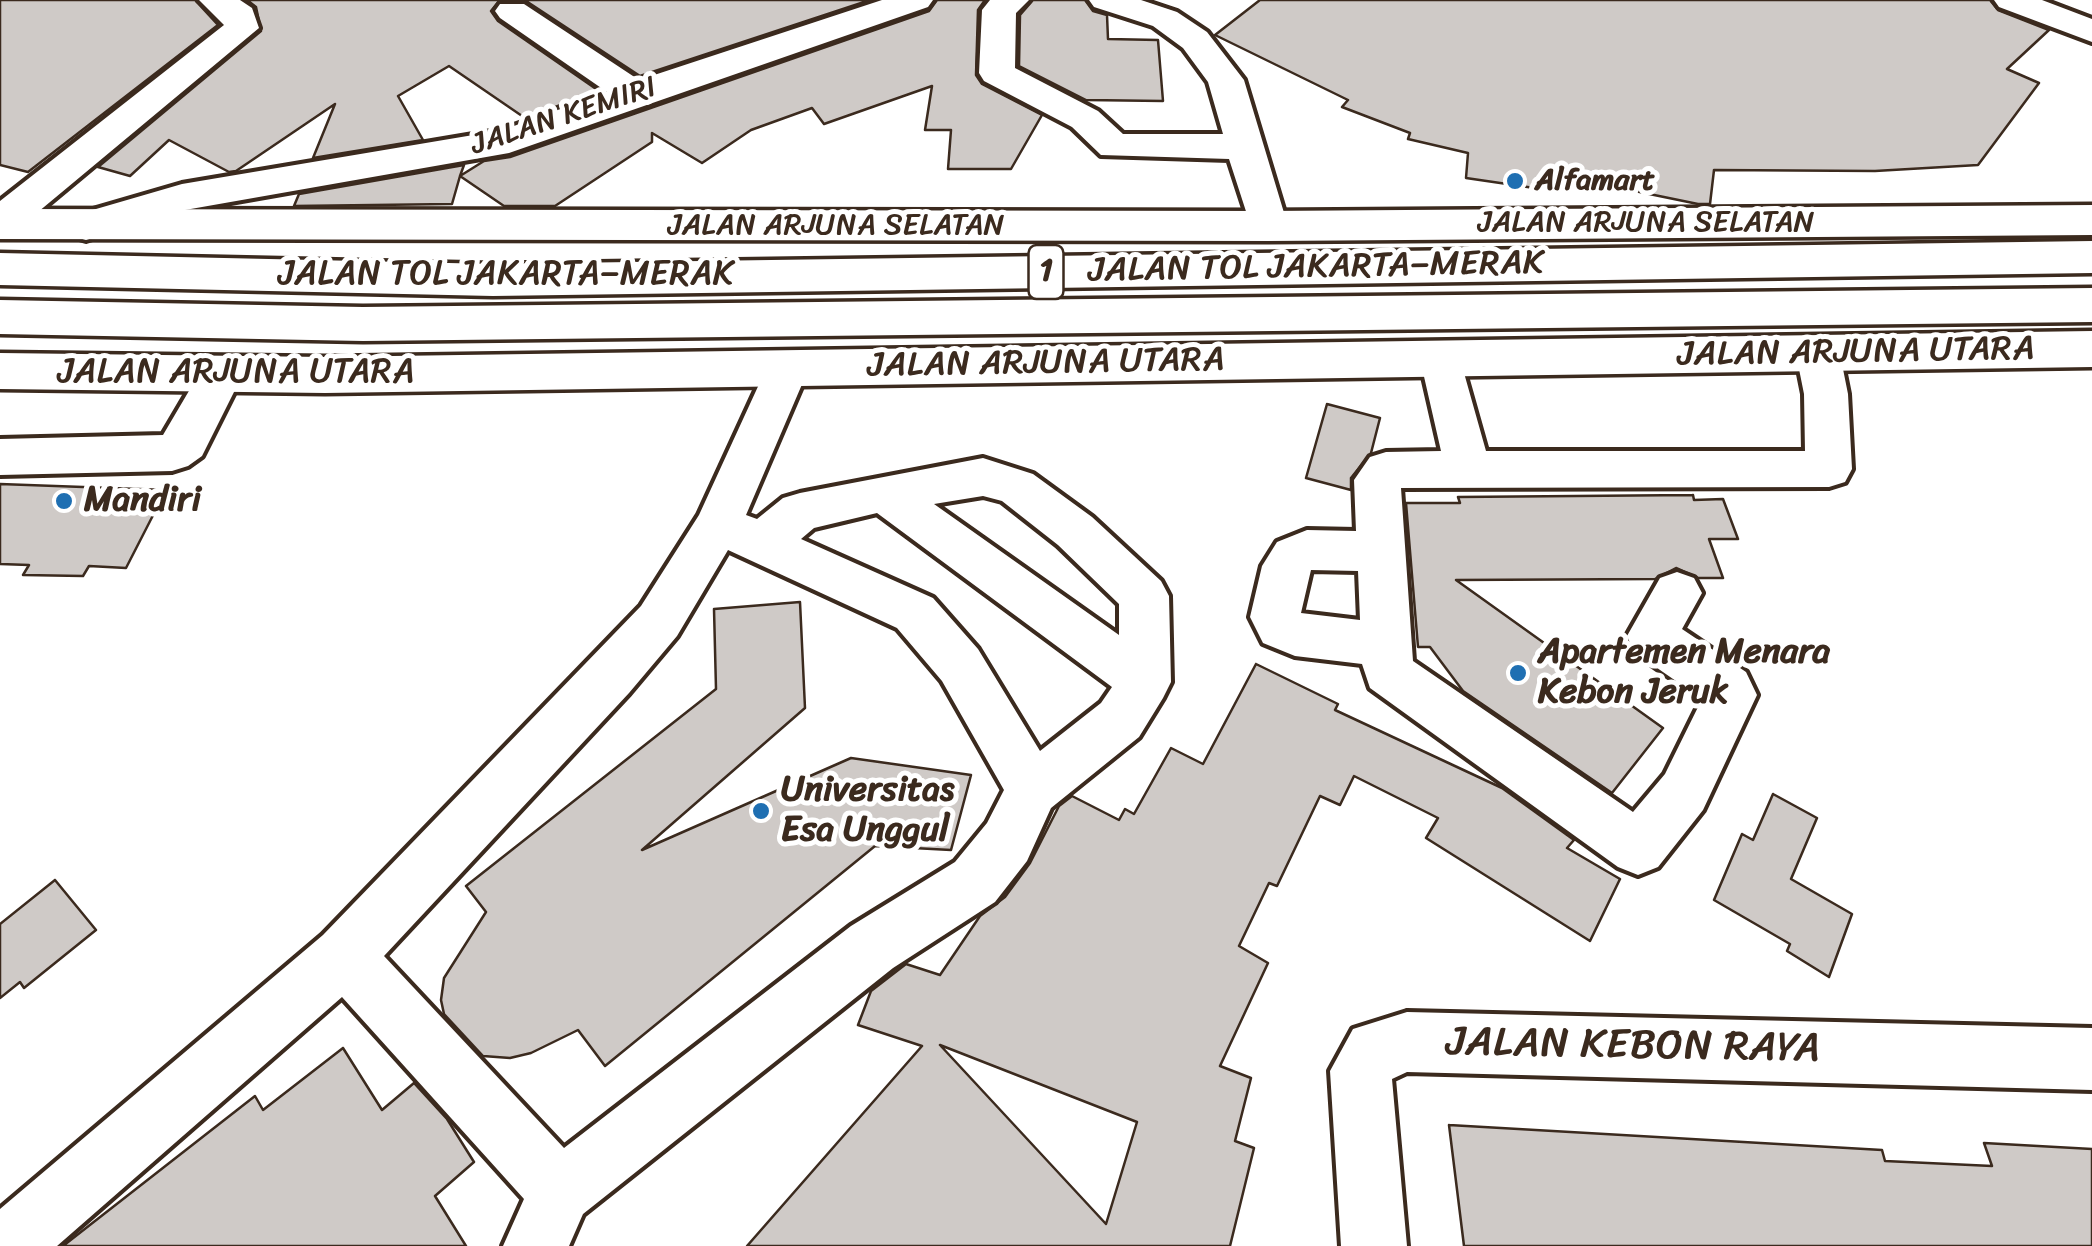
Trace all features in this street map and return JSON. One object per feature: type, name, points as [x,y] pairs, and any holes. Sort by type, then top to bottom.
[{"type":"main road","name":"JALAN ARJUNA SELATAN","points":[[0,223],[1268,226],[2092,220]]},
{"type":"main road","name":"JALAN TOL JAKARTA–MERAK","points":[[0,268],[493,280],[2092,257]]},
{"type":"main road","name":"JALAN TOL JAKARTA–MERAK","points":[[0,318],[364,324],[2092,305]]},
{"type":"main road","name":"JALAN ARJUNA UTARA","points":[[0,371],[220,374],[2092,349]]},
{"type":"street","points":[[0,223],[242,28],[240,15],[216,0]]},
{"type":"street","name":"JALAN KEMIRI","points":[[86,226],[182,197],[509,141],[634,94],[916,0]]},
{"type":"street","points":[[1012,0],[999,10],[995,67],[1005,78],[1085,120],[1114,146],[1245,148]]},
{"type":"street","points":[[1106,0],[1165,19],[1194,40],[1226,80],[1268,226]]},
{"type":"street","points":[[2011,0],[2092,31]]},
{"type":"street","points":[[512,11],[634,94]]},
{"type":"street","points":[[1677,593],[1652,636],[1728,688],[1731,696],[1684,792],[1638,848],[1388,672],[1377,480],[1386,470],[1829,469],[1826,394],[1818,354]]},
{"type":"street","points":[[1442,359],[1468,470]]},
{"type":"street","points":[[741,533],[786,368]]},
{"type":"street","points":[[0,457],[172,454],[186,443],[220,374]]},
{"type":"street","points":[[7,1246],[344,956],[611,677],[670,606],[741,533],[800,512],[984,477],[1017,487],[1075,532],[1144,596],[1145,682],[1120,720],[1032,790],[1007,842],[974,882],[872,947],[548,1218],[344,956]]},
{"type":"street","points":[[884,494],[1145,682]]},
{"type":"street","points":[[741,533],[916,613],[960,665],[1007,738],[1032,790]]},
{"type":"street","points":[[1380,551],[1307,550],[1294,556],[1286,566],[1275,616],[1281,628],[1295,634],[1384,645]]},
{"type":"street","name":"JALAN KEBON RAYA","points":[[1374,1246],[1361,1070],[1375,1051],[1407,1042],[2092,1059]]},
{"type":"building","points":[[0,0],[195,0],[218,25],[28,172],[0,165]]},
{"type":"building","points":[[247,0],[500,0],[491,11],[498,21],[599,91],[525,118],[449,66],[398,96],[423,140],[313,158],[335,104],[236,171],[229,172],[169,140],[130,176],[98,167],[261,31],[256,7]]},
{"type":"building","points":[[500,0],[870,0],[640,76],[526,1]]},
{"type":"building","points":[[937,0],[985,0],[978,10],[976,75],[982,84],[1042,115],[1011,169],[948,169],[951,130],[925,130],[932,86],[824,124],[812,108],[751,130],[702,163],[652,133],[652,142],[555,206],[504,206],[460,176],[484,161],[510,157],[929,11]]},
{"type":"building","points":[[1033,0],[1085,0],[1093,11],[1107,15],[1108,39],[1158,40],[1163,101],[1086,100],[1019,66],[1020,15]]},
{"type":"building","points":[[1260,0],[1990,0],[1998,10],[2049,30],[2007,69],[2039,83],[1978,165],[1875,171],[1714,170],[1710,204],[1698,204],[1547,173],[1548,190],[1466,178],[1468,153],[1408,139],[1410,133],[1342,107],[1348,100],[1215,35]]},
{"type":"building","points":[[464,165],[452,204],[294,206],[299,194]]},
{"type":"building","points":[[1327,404],[1380,418],[1371,453],[1351,478],[1351,490],[1306,478]]},
{"type":"building","points":[[0,484],[166,490],[126,568],[89,566],[83,576],[23,575],[29,565],[0,564]]},
{"type":"building","name":"Apartemen Menara Kebon Jeruk","points":[[1693,495],[1694,500],[1723,499],[1738,539],[1709,539],[1723,578],[1698,578],[1676,568],[1655,579],[1456,580],[1663,728],[1612,793],[1463,691],[1430,647],[1418,647],[1406,503],[1460,503],[1458,497]]},
{"type":"building","name":"Universitas Esa Unggul","points":[[800,602],[805,708],[642,850],[851,758],[971,775],[951,850],[875,846],[605,1066],[578,1030],[531,1053],[510,1058],[483,1056],[444,1014],[441,1000],[444,978],[486,912],[466,886],[716,689],[714,609]]},
{"type":"building","points":[[1256,664],[1338,704],[1335,710],[1502,788],[1574,840],[1567,848],[1620,879],[1590,941],[1426,838],[1438,818],[1354,776],[1340,805],[1320,796],[1277,886],[1269,883],[1239,946],[1268,963],[1220,1066],[1251,1078],[1235,1141],[1254,1148],[1230,1246],[747,1246],[922,1046],[858,1025],[871,991],[906,964],[940,975],[980,916],[1005,897],[1030,863],[1059,806],[1072,796],[1119,820],[1125,809],[1134,814],[1171,748],[1203,764]],"holes":[[[940,1045],[1137,1122],[1106,1224]]]},
{"type":"building","points":[[1773,794],[1817,818],[1791,879],[1852,914],[1829,977],[1787,951],[1790,944],[1714,900],[1742,834],[1753,840]]},
{"type":"building","points":[[55,880],[96,930],[24,988],[20,982],[0,998],[0,924]]},
{"type":"building","points":[[343,1048],[382,1110],[414,1083],[447,1119],[474,1162],[435,1196],[466,1246],[63,1246],[255,1096],[263,1110]]},
{"type":"building","points":[[1449,1125],[1882,1150],[1885,1161],[1992,1166],[1984,1143],[2092,1149],[2092,1246],[1464,1246]]},
{"type":"place","name":"Alfamart","points":[[1515,181]]},
{"type":"place","name":"Mandiri","points":[[64,501]]},
{"type":"place","name":"Apartemen Menara Kebon Jeruk","points":[[1518,673]]},
{"type":"place","name":"Universitas Esa Unggul","points":[[761,811]]}]
